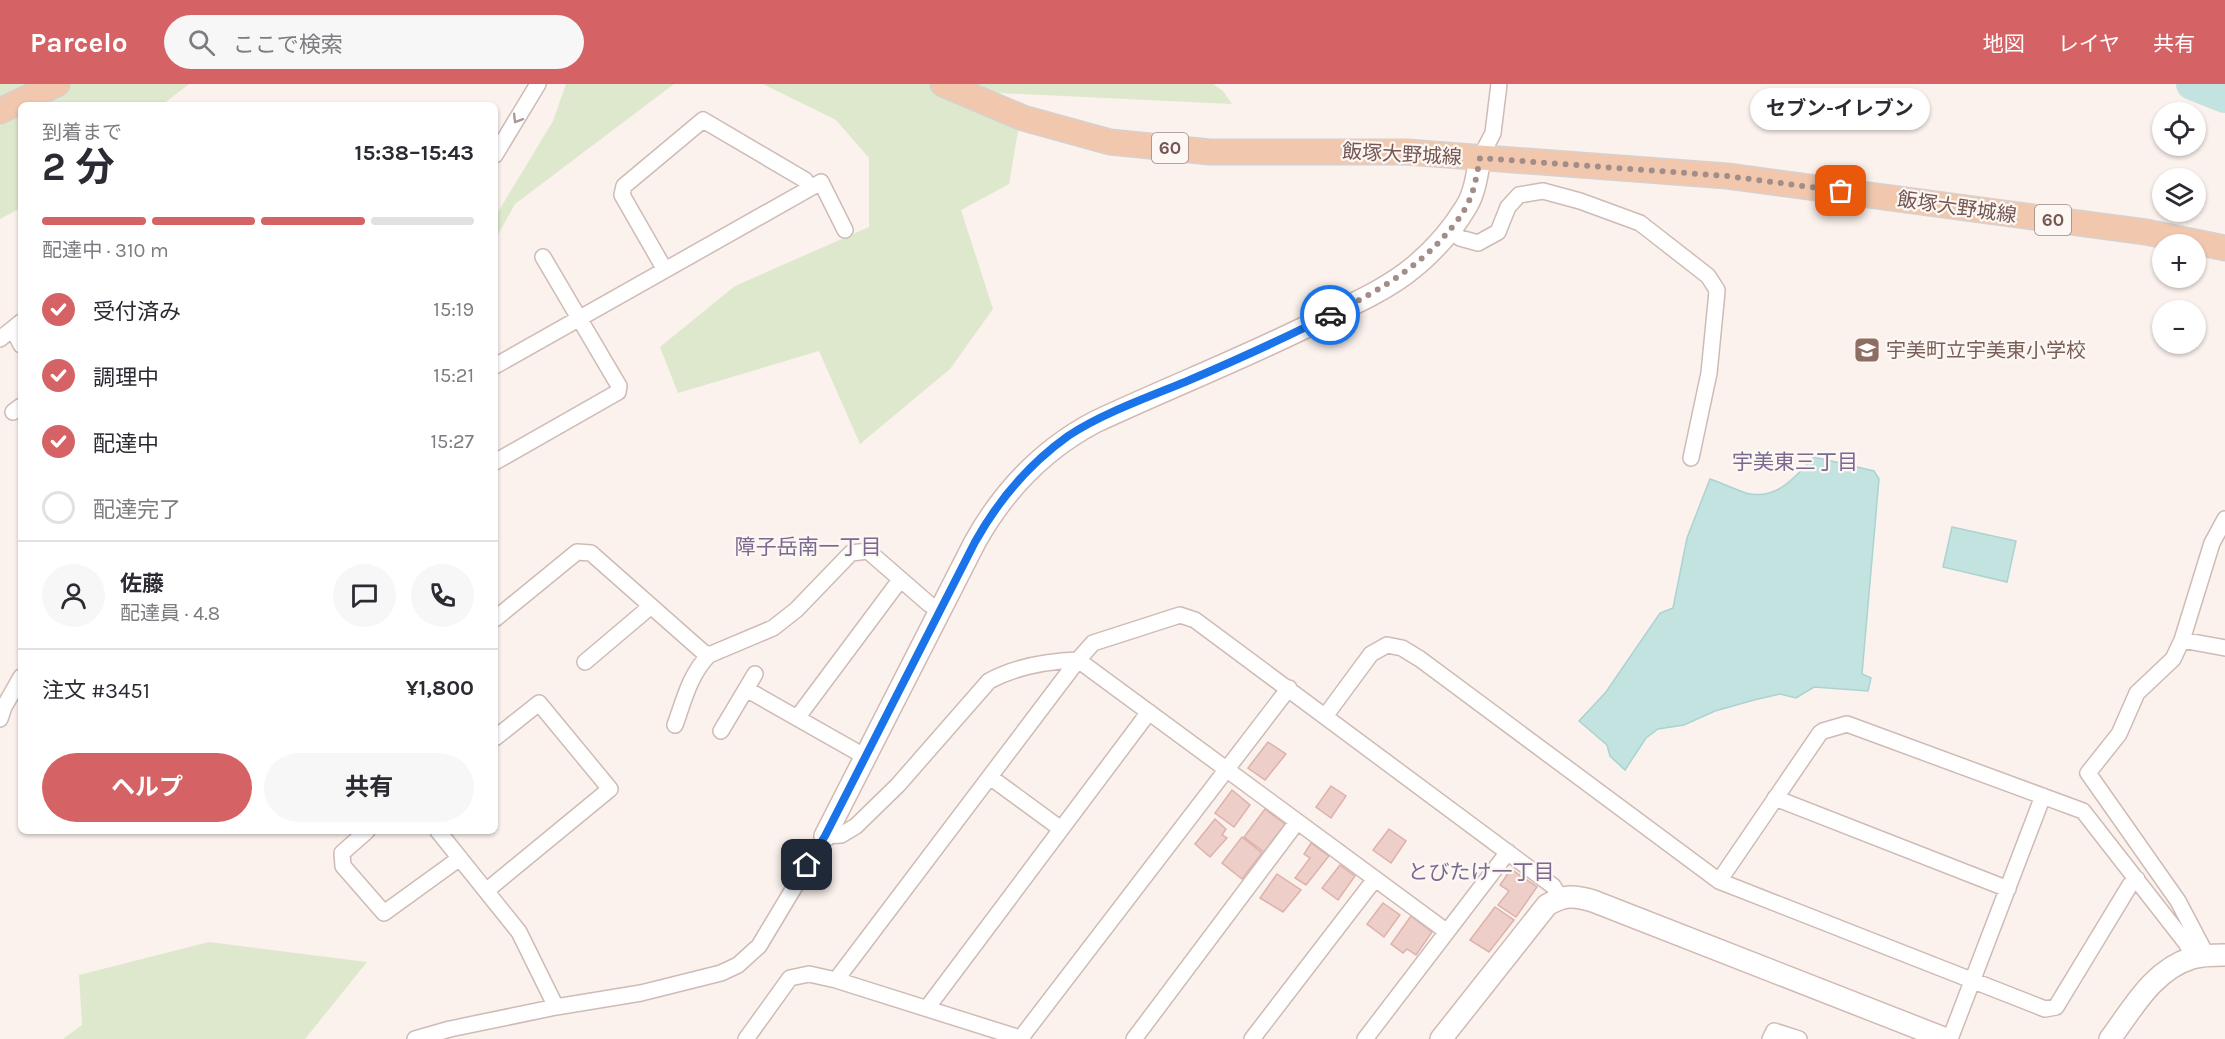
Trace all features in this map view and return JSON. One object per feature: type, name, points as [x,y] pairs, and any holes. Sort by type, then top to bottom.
[{"type":"main road","points":[[19,102],[57,84]]},
{"type":"main road","name":"飯塚大野城線","points":[[943,84],[1023,118],[1110,142],[1210,152],[1407,152],[1727,176],[2146,232],[2225,248]]},
{"type":"main road","points":[[0,111],[18,102]]},
{"type":"street","points":[[498,150],[538,84]]},
{"type":"street","points":[[415,1039],[450,1029],[556,1007],[641,993],[721,973],[738,965],[759,946],[825,836],[864,756],[989,517],[1007,492],[1027,470],[1064,440],[1095,422],[1243,357],[1380,289],[1405,274],[1426,256],[1450,230],[1468,205],[1480,158],[1493,133],[1499,84]]},
{"type":"street","points":[[665,270],[622,195],[624,186],[703,120],[805,180],[810,188]]},
{"type":"street","points":[[498,364],[821,182],[844,231]]},
{"type":"street","points":[[1450,230],[1460,238],[1478,243],[1498,232],[1508,207],[1519,195],[1543,191],[1580,201],[1640,223],[1708,276],[1717,290],[1716,302],[1709,373],[1691,458]]},
{"type":"street","points":[[498,460],[618,392],[619,386],[543,257]]},
{"type":"street","points":[[0,339],[17,326]]},
{"type":"street","points":[[2209,956],[2178,901],[2088,773],[2119,734],[2137,693],[2173,660],[2182,640],[2212,543],[2224,523]]},
{"type":"street","points":[[675,725],[689,684],[699,665],[709,655],[773,628],[796,609],[851,553],[868,551],[929,604],[941,610]]},
{"type":"street","points":[[498,617],[577,552],[591,553],[709,655]]},
{"type":"street","points":[[797,718],[900,580]]},
{"type":"street","points":[[585,662],[651,607]]},
{"type":"street","points":[[836,980],[1093,643],[1180,615],[1196,620],[1326,715],[1553,886],[1560,897]]},
{"type":"street","points":[[2182,640],[2225,648]]},
{"type":"street","points":[[1326,715],[1371,654],[1387,645],[1402,648],[1719,881],[2046,1008],[2056,1007],[2130,885],[2137,879]]},
{"type":"street","points":[[825,836],[841,835],[856,826],[898,785],[989,681],[1033,665],[1052,661],[1078,660],[1446,931]]},
{"type":"street","points":[[721,731],[755,674]]},
{"type":"street","points":[[0,719],[18,682]]},
{"type":"street","points":[[746,1039],[790,978],[809,974],[836,980],[1021,1039],[1225,768],[1289,688]]},
{"type":"street","points":[[746,689],[864,756]]},
{"type":"street","points":[[486,891],[610,789],[539,703],[498,736]]},
{"type":"street","points":[[927,1008],[1149,712]]},
{"type":"street","points":[[1719,881],[1820,733],[1847,724],[2083,811],[2186,943],[2209,956]]},
{"type":"street","points":[[990,777],[1061,829]]},
{"type":"street","points":[[1441,1039],[1535,918],[1546,905],[1560,897],[1582,898],[1593,902],[1948,1039],[1974,980],[2043,796]]},
{"type":"street","points":[[1776,798],[2008,890]]},
{"type":"street","points":[[1134,1039],[1297,822]]},
{"type":"street","points":[[364,834],[342,853],[344,866],[384,913],[460,858]]},
{"type":"street","points":[[440,834],[519,932],[556,1007]]},
{"type":"street","points":[[1365,1039],[1508,852]]},
{"type":"street","points":[[1252,1039],[1375,879]]},
{"type":"street","points":[[2110,1039],[2152,983],[2170,969],[2209,956]]},
{"type":"street","points":[[1770,1039],[1774,1031],[1799,1039]]},
{"type":"green space","points":[[0,84],[189,84],[166,102],[18,102],[18,210],[0,219]]},
{"type":"green space","points":[[566,84],[674,84],[515,204],[498,235],[498,212],[553,121]]},
{"type":"green space","points":[[763,84],[1213,84],[1223,91],[1232,104],[999,93],[1018,131],[1009,184],[961,210],[993,309],[950,369],[860,444],[819,351],[678,393],[660,347],[735,286],[869,227],[869,158],[836,120]]},
{"type":"green space","points":[[209,942],[367,962],[305,1039],[63,1039],[82,1025],[79,975]]},
{"type":"water","points":[[1814,457],[1874,471],[1879,479],[1862,674],[1871,678],[1868,691],[1814,687],[1796,698],[1780,694],[1715,711],[1684,725],[1658,729],[1646,738],[1625,770],[1610,756],[1607,745],[1579,721],[1606,692],[1660,613],[1673,608],[1687,538],[1710,479],[1746,493],[1767,494],[1784,486]]},
{"type":"water","points":[[1952,527],[2016,541],[2007,582],[1943,567]]},
{"type":"building","points":[[1268,742],[1286,754],[1265,780],[1248,768]]},
{"type":"building","points":[[1331,786],[1346,796],[1331,818],[1316,807]]},
{"type":"building","points":[[1232,790],[1250,805],[1234,827],[1215,813]]},
{"type":"building","points":[[1265,809],[1285,824],[1264,852],[1244,837]]},
{"type":"building","points":[[1215,819],[1226,829],[1222,835],[1227,838],[1210,857],[1195,844]]},
{"type":"building","points":[[1389,829],[1406,841],[1391,863],[1373,850]]},
{"type":"building","points":[[1242,837],[1262,853],[1242,879],[1222,863]]},
{"type":"building","points":[[1311,843],[1329,856],[1306,885],[1295,878],[1310,858],[1304,854]]},
{"type":"building","points":[[1340,865],[1355,876],[1338,900],[1322,888]]},
{"type":"building","points":[[1511,869],[1537,887],[1516,917],[1498,905],[1509,891],[1500,885]]},
{"type":"building","points":[[1277,874],[1301,890],[1283,912],[1260,898]]},
{"type":"building","points":[[1383,903],[1400,915],[1384,937],[1367,924]]},
{"type":"building","points":[[1495,907],[1514,920],[1489,952],[1470,940]]},
{"type":"building","points":[[1411,916],[1432,932],[1416,955],[1407,949],[1403,953],[1391,944]]},
{"type":"waterway","points":[[2192,84],[2225,97]]},
{"type":"way so far","points":[[1330,315],[1405,274],[1426,256],[1450,230],[1468,205],[1480,158],[1727,176],[1841,191]]},
{"type":"place","name":"セブン-イレブン","points":[[1841,191]]},
{"type":"place","name":"宇美町立宇美東小学校","points":[[1867,350]]},
{"type":"district","name":"宇美東三丁目","points":[[1795,462]]},
{"type":"district","name":"障子岳南一丁目","points":[[808,547]]},
{"type":"district","name":"とびたけ一丁目","points":[[1481,872]]},
{"type":"route","points":[[807,865],[825,836],[857,769],[975,542],[1007,492],[1027,470],[1070,435],[1095,422],[1243,357],[1330,315]]}]
